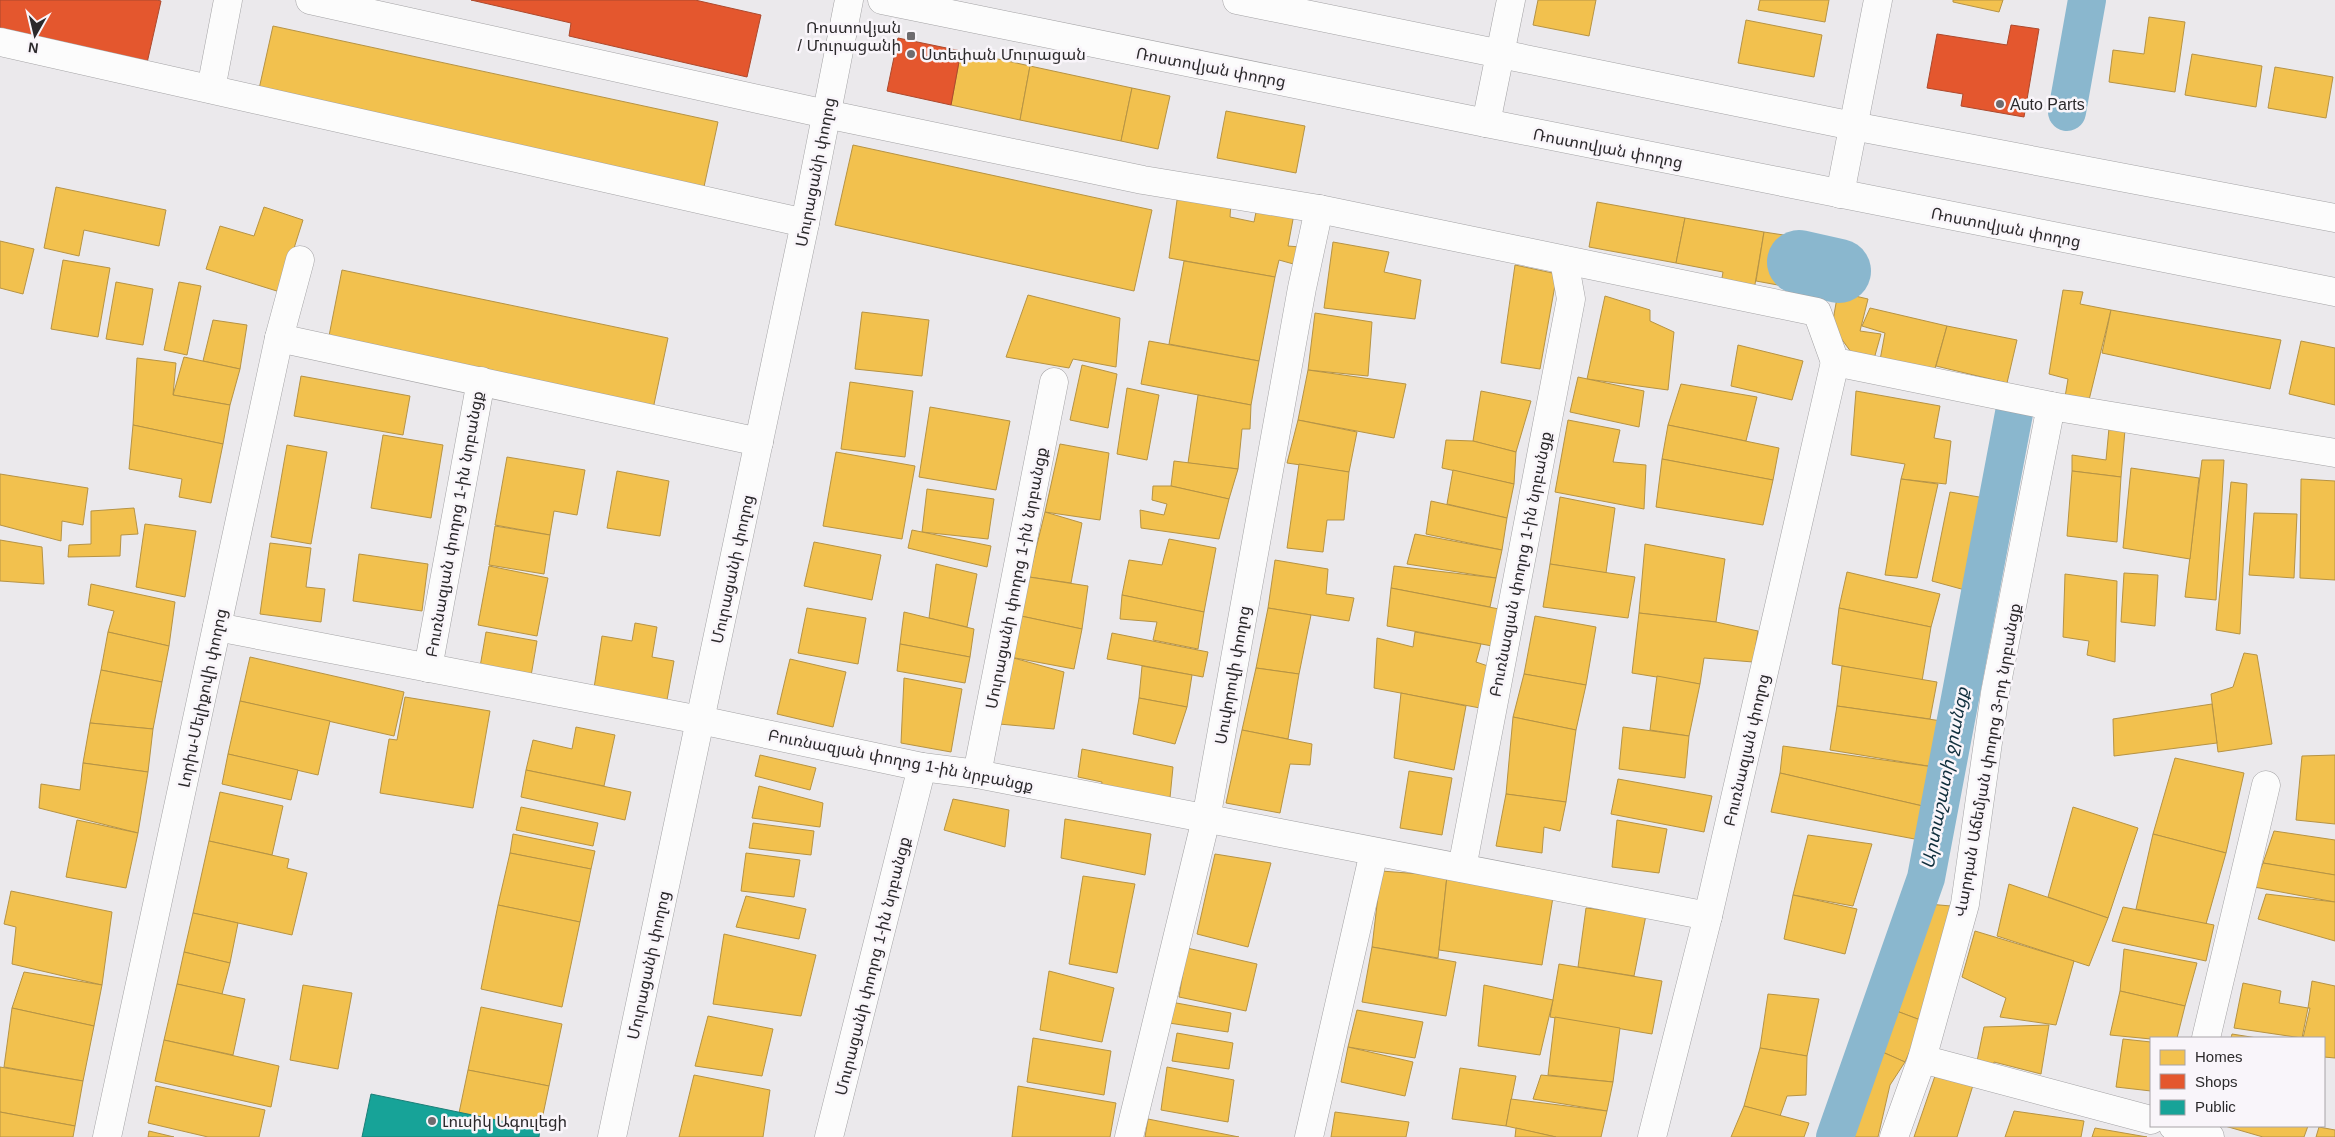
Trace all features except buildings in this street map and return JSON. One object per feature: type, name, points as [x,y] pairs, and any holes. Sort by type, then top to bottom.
[{"type":"street","points":[[211,90],[228,0]]},
{"type":"street","points":[[310,0],[826,114],[1143,180],[1319,209],[1817,312],[1835,362],[2051,406],[2335,453]]},
{"type":"street","name":"Մուրացանի փողոց","points":[[612,1137],[806,223],[849,0]]},
{"type":"street","name":"Ռոստովյան փողոց","points":[[882,0],[1486,123],[2335,292]]},
{"type":"street","points":[[1237,0],[1854,126],[2335,218]]},
{"type":"street","points":[[1486,123],[1511,0]]},
{"type":"street","points":[[1840,194],[1878,0]]},
{"type":"street","points":[[0,42],[806,223]]},
{"type":"street","name":"Սուվորովի փողոց","points":[[1129,1137],[1206,819],[1302,288],[1319,209]]},
{"type":"street","name":"Լորիս-Մելիքովի փողոց","points":[[107,1137],[279,338],[300,260]]},
{"type":"street","name":"Բուռնազյան փողոց 1-ին նրբանցք","points":[[1462,868],[1571,299],[1564,260]]},
{"type":"street","points":[[279,338],[759,442]]},
{"type":"street","name":"Բուռնազյան փողոց","points":[[1652,1137],[1708,916],[1835,362]]},
{"type":"street","name":"Բուռնազյան փողոց 1-ին նրբանցք","points":[[428,668],[481,381]]},
{"type":"street","name":"Մուրացանի փողոց 1-ին նրբանցք","points":[[977,774],[1054,382]]},
{"type":"street","name":"Վարդան Աճեմյան փողոց 3-րդ նրբանցք","points":[[1894,1137],[1922,1059],[1965,904],[1995,693],[2051,406]]},
{"type":"street","name":"Բուռնազյան փողոց 1-ին նրբանցք","points":[[217,627],[700,720],[922,767],[977,774],[1708,916]]},
{"type":"street","name":"Մուրացանի փողոց 1-ին նրբանցք","points":[[829,1137],[922,767]]},
{"type":"street","points":[[2206,1037],[2266,785]]},
{"type":"street","points":[[1309,1137],[1374,852]]},
{"type":"street","points":[[1922,1059],[2150,1120]]},
{"type":"street","points":[[2181,1129],[2210,1137]]},
{"type":"waterway","name":"Արտաշատի ջրանցք","points":[[2067,112],[2087,0]]},
{"type":"waterway","points":[[1799,262],[1839,271]]},
{"type":"waterway","name":"Արտաշատի ջրանցք","points":[[1835,1137],[1926,878],[2015,408]]},
{"type":"place","name":"Ռոստովյան / Մուրացանի","points":[[911,36]]},
{"type":"place","name":"Ստեփան Մուրացան","points":[[911,54]]},
{"type":"place","name":"Auto Parts","points":[[2000,104]]},
{"type":"place","name":"Լուսիկ Ագուլեցի","points":[[432,1121]]}]
